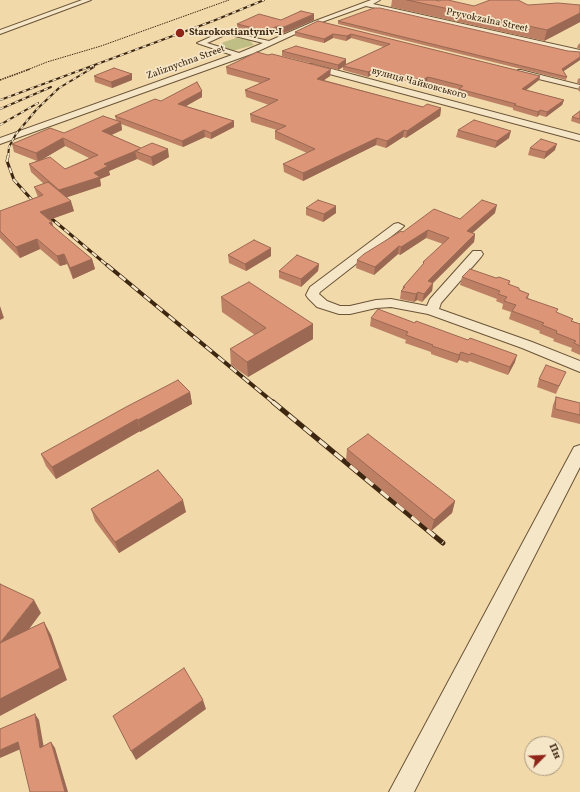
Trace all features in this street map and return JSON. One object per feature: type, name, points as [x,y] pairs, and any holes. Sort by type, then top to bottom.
[{"type":"street","points":[[0,32],[88,0]]},
{"type":"street","name":"Zaliznychna Street","points":[[0,141],[252,51],[317,22],[376,0]]},
{"type":"street","name":"Pryvokzalna Street","points":[[366,4],[580,52]]},
{"type":"street","points":[[317,22],[333,26]]},
{"type":"street","points":[[239,55],[201,43],[226,32],[270,43]]},
{"type":"street","points":[[252,51],[267,55]]},
{"type":"street","name":"вулиця Чайковського","points":[[305,65],[580,138]]},
{"type":"street","points":[[510,70],[580,87]]},
{"type":"street","points":[[398,226],[314,290],[312,295],[322,304],[339,310],[350,310],[376,304],[391,303],[432,311],[527,345],[580,367]]},
{"type":"street","points":[[432,311],[435,302],[477,254]]},
{"type":"street","points":[[401,792],[580,451]]},
{"type":"path","points":[[0,80],[47,62],[101,46],[229,0]]},
{"type":"green space","points":[[236,38],[249,40],[254,45],[232,51],[220,46],[224,42]]},
{"type":"building","points":[[407,0],[448,0],[474,6],[490,0],[518,0],[528,5],[558,3],[580,5],[580,13],[547,30]]},
{"type":"building","points":[[374,8],[380,8],[568,51],[580,52],[580,57],[562,69],[567,77],[338,21]]},
{"type":"building","points":[[301,11],[314,14],[284,27],[278,26],[266,31],[237,24],[259,14],[281,20]]},
{"type":"building","points":[[318,21],[540,76],[522,89],[564,100],[547,112],[540,110],[538,112],[514,105],[516,104],[459,89],[463,86],[428,77],[422,80],[375,69],[368,72],[343,66],[390,44],[351,34],[347,36],[333,34],[324,39],[295,32]]},
{"type":"building","points":[[296,46],[346,59],[338,65],[282,51]]},
{"type":"building","points":[[257,52],[268,55],[272,54],[331,69],[317,79],[423,107],[427,104],[441,108],[407,131],[404,130],[387,141],[377,138],[303,173],[283,164],[315,149],[275,131],[286,126],[250,114],[278,100],[245,90],[270,79],[226,67]]},
{"type":"building","points":[[114,68],[132,74],[111,82],[94,76]]},
{"type":"building","points":[[197,82],[202,91],[178,104],[234,121],[211,133],[204,130],[182,141],[115,116],[155,99],[161,101]]},
{"type":"building","points":[[580,111],[580,119],[572,117]]},
{"type":"building","points":[[103,116],[121,122],[102,131],[141,148],[152,143],[168,149],[151,157],[135,151],[104,164],[108,166],[94,173],[100,177],[59,190],[29,164],[50,157],[65,169],[98,155],[63,138],[36,153],[12,144],[50,128],[64,133]]},
{"type":"building","points":[[474,120],[511,131],[497,141],[458,130]]},
{"type":"building","points":[[541,139],[557,144],[546,152],[530,148]]},
{"type":"building","points":[[48,182],[71,201],[40,212],[52,222],[49,223],[92,259],[70,268],[64,254],[57,256],[37,239],[16,247],[0,231],[0,211],[43,195],[34,187]]},
{"type":"building","points":[[318,200],[336,206],[324,214],[306,208]]},
{"type":"building","points":[[482,200],[497,205],[467,231],[475,234],[428,281],[433,283],[424,294],[418,292],[416,294],[401,291],[424,263],[423,262],[449,238],[428,230],[401,247],[399,246],[375,267],[357,260],[401,231],[403,232],[434,209],[460,219]]},
{"type":"building","points":[[254,240],[271,248],[245,264],[228,255]]},
{"type":"building","points":[[297,255],[319,264],[301,279],[279,271]]},
{"type":"building","points":[[470,269],[510,281],[508,284],[529,294],[526,298],[558,309],[556,312],[573,319],[571,321],[580,324],[580,346],[574,343],[576,341],[556,333],[557,331],[542,325],[544,323],[512,311],[516,305],[504,301],[507,297],[498,294],[500,291],[462,277]]},
{"type":"building","points":[[249,282],[313,324],[247,362],[230,349],[266,328],[221,297]]},
{"type":"building","points":[[378,309],[415,323],[416,321],[468,340],[470,338],[517,355],[510,367],[471,353],[470,355],[461,352],[459,355],[432,346],[433,345],[406,335],[408,332],[371,318]]},
{"type":"building","points":[[546,365],[566,372],[559,386],[539,379]]},
{"type":"building","points":[[178,380],[190,392],[138,420],[137,419],[52,467],[41,454],[126,407]]},
{"type":"building","points":[[556,397],[580,403],[580,415],[555,409]]},
{"type":"building","points":[[368,434],[455,501],[434,520],[347,449]]},
{"type":"building","points":[[158,470],[183,500],[115,542],[91,509]]},
{"type":"building","points":[[0,584],[34,600],[0,643]]},
{"type":"building","points":[[44,622],[60,668],[0,699],[0,643]]},
{"type":"building","points":[[184,668],[203,700],[131,751],[113,716]]},
{"type":"building","points":[[35,714],[40,748],[51,742],[65,792],[30,792],[18,742],[0,750],[0,729]]},
{"type":"railway","points":[[0,100],[213,21],[264,0]]},
{"type":"railway","points":[[8,157],[9,147],[16,134],[37,109],[59,88],[94,67]]},
{"type":"railway","points":[[0,109],[51,87]]},
{"type":"railway","points":[[0,125],[38,103]]},
{"type":"railway","points":[[8,156],[7,161],[14,180],[33,201],[108,266]]},
{"type":"railway","points":[[107,265],[274,403]]},
{"type":"railway","points":[[273,402],[443,543]]},
{"type":"place","name":"Starokostiantyniv-I","points":[[180,33]]}]
